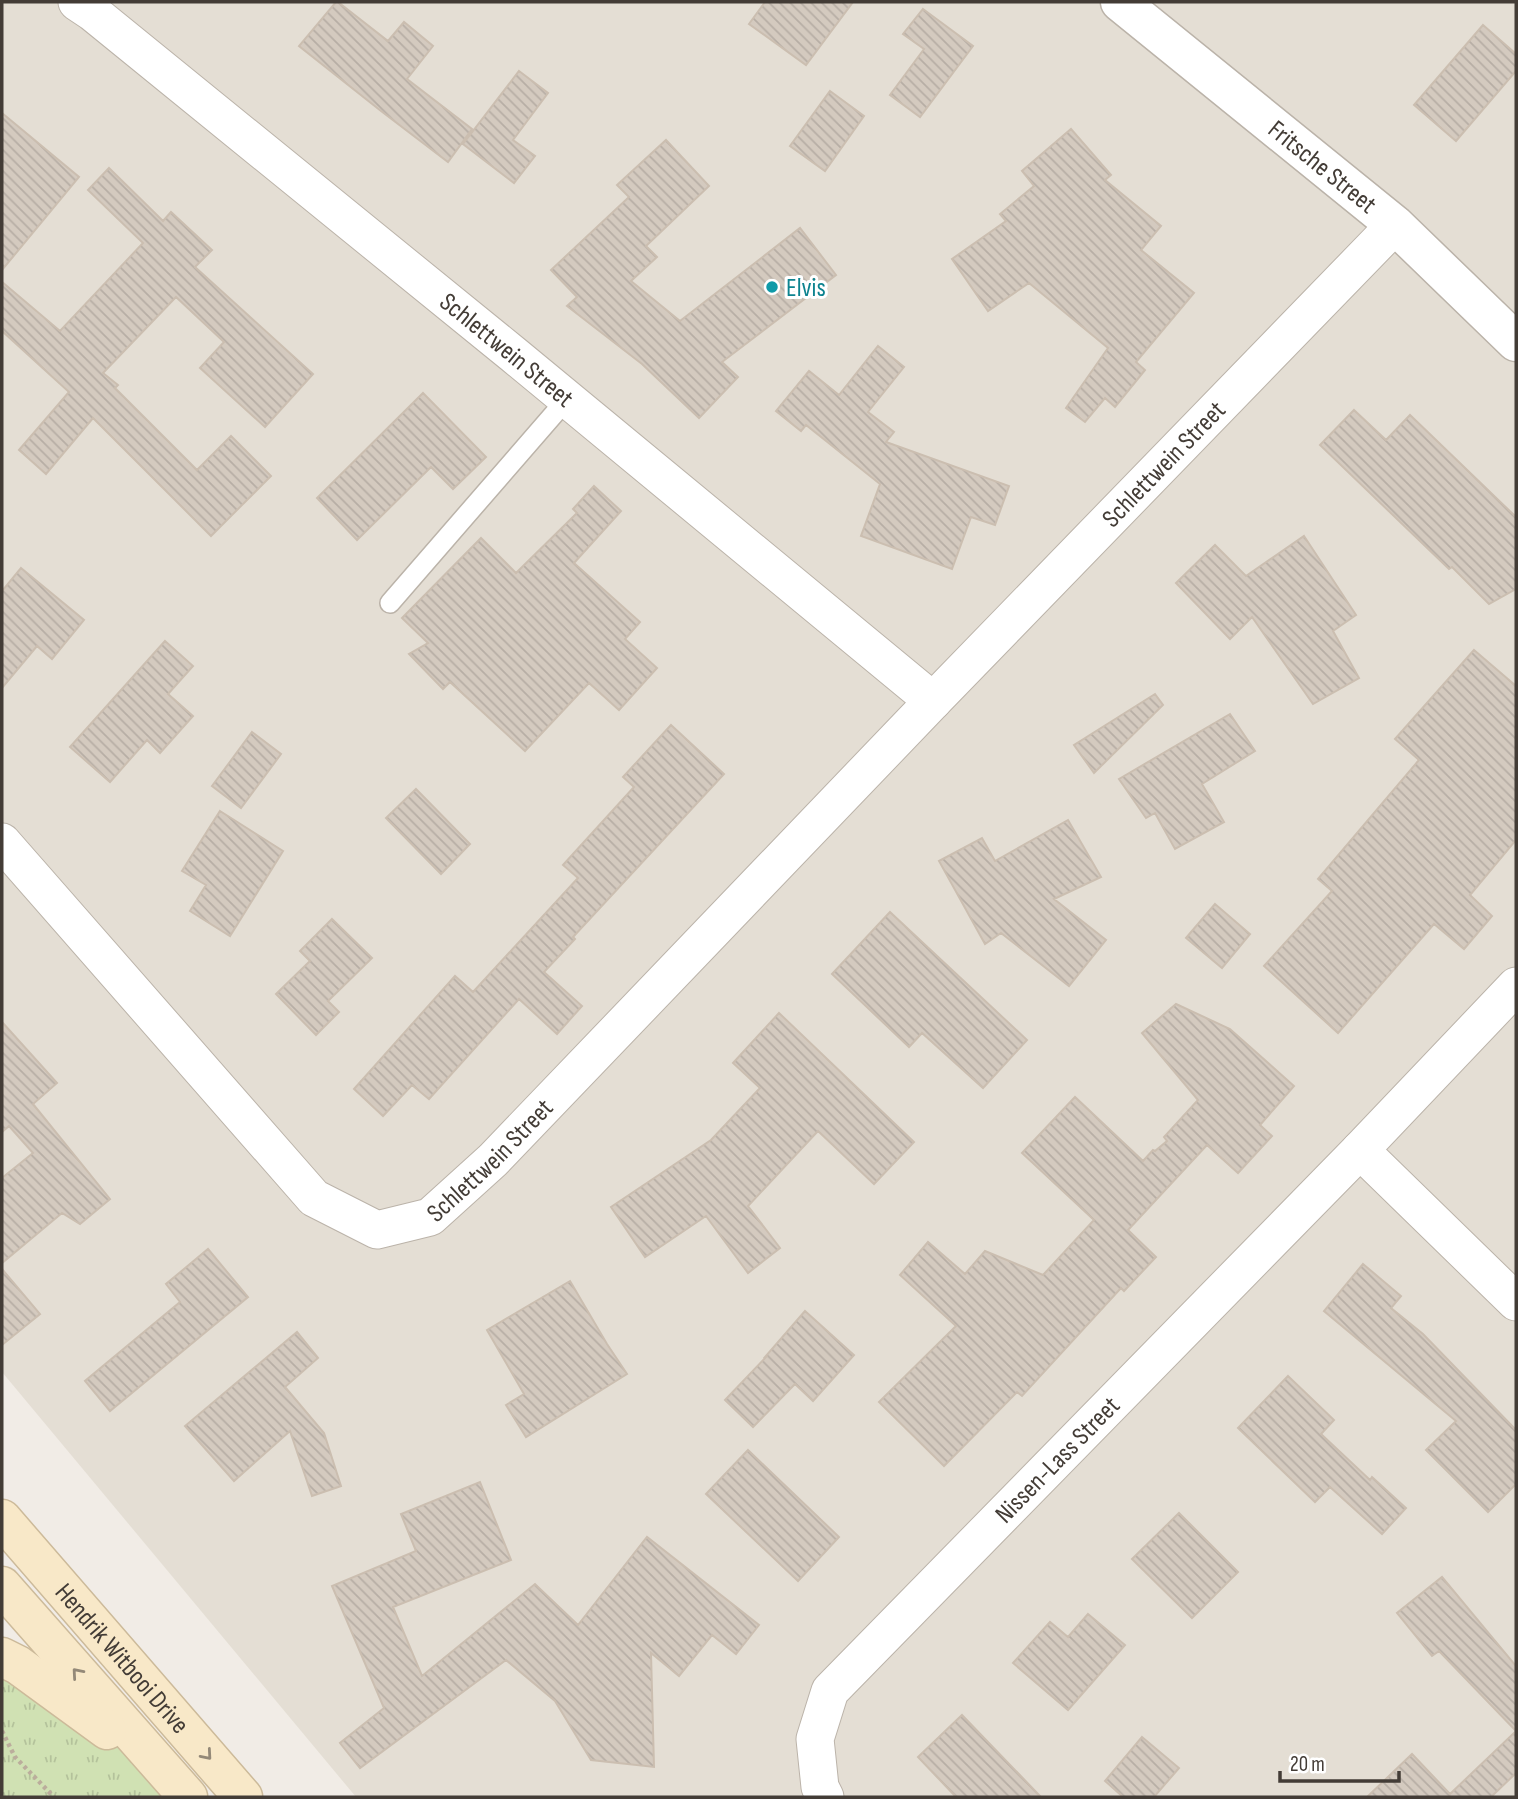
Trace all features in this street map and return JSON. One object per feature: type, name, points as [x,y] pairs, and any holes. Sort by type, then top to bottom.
[{"type":"main road","name":"Hendrik Witbooi Drive","points":[[2,1518],[243,1797]]},
{"type":"main road","name":"Hendrik Witbooi Drive","points":[[2,1586],[175,1784]]},
{"type":"main road","points":[[2,1657],[18,1665],[175,1784]]},
{"type":"street","name":"Schlettwein Street","points":[[77,2],[567,399],[933,701]]},
{"type":"street","name":"Fritsche Street","points":[[1120,2],[1395,225],[1516,342]]},
{"type":"street","name":"Schlettwein Street","points":[[2,842],[314,1198],[377,1230],[430,1217],[493,1160],[1395,225]]},
{"type":"street","name":"Nissen-Lass Street","points":[[825,1797],[820,1787],[815,1739],[830,1691],[1360,1150],[1516,985]]},
{"type":"street","points":[[1360,1150],[1516,1303]]},
{"type":"lane","points":[[390,603],[567,399]]},
{"type":"path","points":[[2,1731],[15,1757],[54,1797]]},
{"type":"shaded area","points":[[2,2],[1516,2],[1516,1797],[356,1797],[2,1372]]},
{"type":"green space","points":[[2,1657],[188,1797],[2,1797]]},
{"type":"building","points":[[336,2],[388,41],[404,22],[433,46],[407,79],[472,129],[448,162],[299,46]]},
{"type":"building","points":[[765,2],[853,2],[806,65],[749,24]]},
{"type":"building","points":[[923,9],[973,46],[920,117],[890,95],[924,49],[903,34]]},
{"type":"building","points":[[1483,25],[1516,54],[1516,71],[1456,141],[1414,105]]},
{"type":"building","points":[[519,71],[548,93],[513,140],[535,156],[514,183],[463,144]]},
{"type":"building","points":[[830,91],[864,116],[825,171],[790,146]]},
{"type":"building","points":[[2,113],[79,177],[2,270]]},
{"type":"building","points":[[1071,129],[1111,175],[1105,180],[1161,226],[1141,250],[1194,293],[1136,362],[1145,370],[1115,407],[1105,398],[1085,422],[1066,408],[1108,348],[1029,283],[988,311],[952,259],[1006,221],[1000,214],[1034,186],[1022,171]]},
{"type":"building","points":[[666,140],[709,186],[646,246],[657,257],[631,281],[680,321],[800,228],[836,275],[722,362],[738,377],[699,418],[642,364],[567,306],[577,297],[551,270],[629,197],[617,185]]},
{"type":"building","points":[[109,168],[163,221],[171,212],[212,250],[195,267],[313,374],[265,427],[200,368],[224,342],[176,297],[103,373],[118,385],[115,388],[197,470],[231,436],[271,476],[211,536],[93,418],[46,474],[19,450],[69,392],[2,331],[2,282],[60,331],[143,243],[88,190]]},
{"type":"building","points":[[878,346],[904,367],[868,412],[894,432],[886,442],[1009,486],[995,525],[971,517],[952,569],[861,536],[880,484],[806,425],[801,431],[776,411],[809,371],[839,395]]},
{"type":"building","points":[[423,393],[486,457],[453,489],[431,467],[357,540],[317,498]]},
{"type":"building","points":[[1354,410],[1386,440],[1410,415],[1516,517],[1516,589],[1489,604],[1320,445]]},
{"type":"building","points":[[594,486],[621,511],[574,563],[640,622],[625,639],[657,668],[619,710],[589,683],[525,751],[450,682],[443,689],[409,654],[428,643],[402,618],[481,538],[516,573],[577,513],[573,509]]},
{"type":"building","points":[[1304,536],[1356,615],[1333,631],[1359,678],[1313,704],[1252,617],[1230,639],[1176,583],[1215,545],[1246,576]]},
{"type":"building","points":[[21,568],[84,620],[52,659],[37,646],[2,688],[2,591]]},
{"type":"building","points":[[165,641],[193,666],[168,694],[193,716],[160,753],[147,740],[110,782],[70,747]]},
{"type":"building","points":[[1474,650],[1516,686],[1516,840],[1470,895],[1492,916],[1464,949],[1434,924],[1338,1033],[1264,966],[1332,891],[1318,879],[1419,760],[1395,739]]},
{"type":"building","points":[[1155,694],[1163,705],[1094,773],[1074,745]]},
{"type":"building","points":[[1230,714],[1255,751],[1202,784],[1224,822],[1175,849],[1155,813],[1146,818],[1119,779]]},
{"type":"building","points":[[671,725],[724,774],[544,972],[582,1006],[557,1034],[519,999],[429,1099],[412,1085],[383,1116],[354,1089],[455,976],[473,992],[578,878],[563,865],[634,787],[623,777]]},
{"type":"building","points":[[252,732],[281,754],[241,808],[212,786]]},
{"type":"building","points":[[416,789],[470,844],[441,874],[386,818]]},
{"type":"building","points":[[220,811],[283,851],[230,936],[190,911],[206,885],[182,871]]},
{"type":"building","points":[[1068,820],[1101,877],[1054,899],[1106,940],[1069,986],[1001,933],[985,944],[939,861],[982,838],[995,861]]},
{"type":"building","points":[[1215,904],[1250,934],[1222,968],[1186,938]]},
{"type":"building","points":[[890,912],[1027,1040],[983,1088],[922,1033],[909,1047],[832,974]]},
{"type":"building","points":[[332,919],[372,958],[328,1001],[339,1012],[316,1035],[276,994],[310,961],[300,951]]},
{"type":"building","points":[[1176,1004],[1230,1029],[1294,1086],[1260,1125],[1272,1136],[1238,1173],[1207,1145],[1128,1230],[1156,1257],[1124,1291],[1121,1288],[1022,1396],[1017,1392],[944,1466],[879,1402],[956,1326],[900,1275],[928,1242],[965,1274],[985,1251],[1043,1275],[1094,1220],[1022,1153],[1075,1097],[1143,1161],[1167,1141],[1164,1137],[1198,1100],[1142,1033]]},
{"type":"building","points":[[779,1013],[914,1142],[874,1184],[818,1131],[748,1206],[780,1248],[748,1273],[706,1216],[645,1257],[611,1207],[711,1140],[760,1088],[733,1063]]},
{"type":"building","points":[[2,1022],[57,1083],[33,1104],[110,1199],[80,1224],[62,1213],[2,1263],[2,1178],[33,1153],[9,1126],[2,1132]]},
{"type":"building","points":[[208,1249],[248,1297],[110,1411],[85,1381],[180,1302],[166,1284]]},
{"type":"building","points":[[1363,1264],[1401,1296],[1391,1308],[1423,1334],[1516,1430],[1516,1484],[1488,1512],[1426,1450],[1456,1421],[1324,1311]]},
{"type":"building","points":[[2,1269],[40,1314],[2,1345]]},
{"type":"building","points":[[570,1281],[627,1374],[526,1437],[506,1405],[524,1394],[487,1330]]},
{"type":"building","points":[[805,1311],[854,1355],[813,1401],[795,1384],[753,1427],[725,1400]]},
{"type":"building","points":[[297,1332],[318,1358],[285,1387],[324,1433],[341,1486],[312,1496],[290,1431],[234,1481],[185,1426]]},
{"type":"building","points":[[1288,1376],[1334,1420],[1321,1434],[1370,1480],[1372,1477],[1406,1508],[1382,1534],[1330,1487],[1315,1502],[1238,1428]]},
{"type":"building","points":[[748,1450],[839,1537],[798,1581],[706,1494]]},
{"type":"building","points":[[480,1482],[511,1560],[393,1607],[422,1676],[535,1584],[578,1625],[647,1537],[759,1625],[736,1654],[712,1635],[679,1676],[651,1653],[654,1767],[591,1760],[555,1701],[506,1660],[360,1768],[340,1743],[384,1708],[332,1586],[416,1551],[401,1514]]},
{"type":"building","points":[[1179,1513],[1238,1572],[1192,1618],[1132,1559]]},
{"type":"building","points":[[1442,1577],[1516,1666],[1516,1731],[1439,1651],[1432,1656],[1397,1613]]},
{"type":"building","points":[[1088,1614],[1125,1645],[1068,1710],[1013,1663],[1050,1622],[1068,1637]]},
{"type":"building","points":[[962,1715],[1041,1797],[956,1797],[918,1757]]},
{"type":"building","points":[[1516,1731],[1516,1773],[1491,1797],[1367,1797],[1412,1754],[1450,1794]]},
{"type":"building","points":[[1142,1737],[1179,1768],[1154,1797],[1123,1797],[1105,1781]]},
{"type":"place","name":"Elvis","points":[[772,287]]}]
